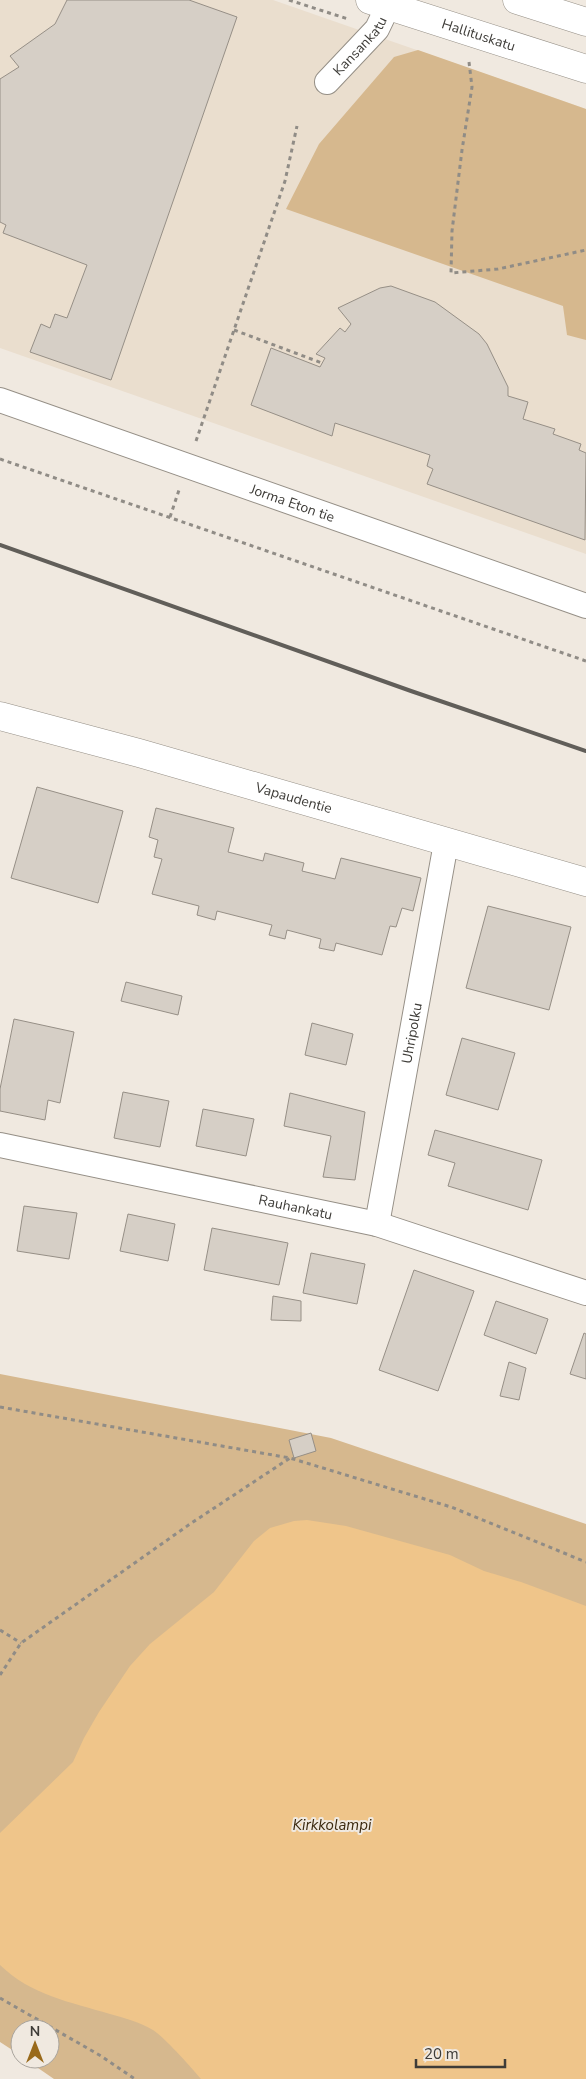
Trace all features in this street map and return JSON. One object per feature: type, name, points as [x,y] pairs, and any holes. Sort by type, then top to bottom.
[{"type":"street","points":[[517,0],[586,22]]},
{"type":"street","name":"Hallituskatu","points":[[385,2],[586,69]]},
{"type":"street","name":"Kansankatu","points":[[327,82],[377,29],[385,2]]},
{"type":"street","name":"Jorma Eton tie","points":[[0,400],[586,606]]},
{"type":"street","name":"Vapaudentie","points":[[0,716],[139,753],[586,882]]},
{"type":"street","name":"Uhripolku","points":[[377,1224],[446,843]]},
{"type":"street","name":"Rauhankatu","points":[[0,1145],[377,1224],[586,1294]]},
{"type":"path","points":[[469,59],[472,87],[452,231],[451,273],[498,269],[586,250]]},
{"type":"path","points":[[170,517],[285,181],[297,126]]},
{"type":"path","points":[[234,330],[322,363]]},
{"type":"path","points":[[0,459],[586,661]]},
{"type":"path","points":[[0,1406],[290,1458],[451,1507],[586,1562]]},
{"type":"path","points":[[0,1675],[21,1643],[190,1524],[290,1458]]},
{"type":"path","points":[[0,1630],[21,1643]]},
{"type":"path","points":[[0,1998],[101,2056],[135,2079]]},
{"type":"shaded area","points":[[0,0],[273,0],[586,109],[586,554],[0,348]]},
{"type":"shaded area","points":[[418,50],[586,109],[586,340],[567,335],[563,306],[286,209],[319,144],[394,57]]},
{"type":"shaded area","name":"Kirkkolampi","points":[[0,1374],[331,1438],[586,1524],[586,2079],[54,2079],[40,2069],[60,2069],[60,2019],[10,2019],[10,2048],[0,2042]]},
{"type":"water","name":"Kirkkolampi","points":[[307,1520],[346,1526],[450,1555],[484,1571],[521,1582],[586,1606],[586,2079],[201,2079],[171,2046],[153,2030],[132,2020],[38,1991],[25,1984],[0,1965],[0,1833],[73,1762],[99,1712],[130,1666],[150,1644],[214,1592],[254,1541],[270,1528],[294,1521]]},
{"type":"building","points":[[67,0],[189,0],[237,17],[111,380],[30,352],[41,324],[50,328],[55,314],[67,318],[87,265],[3,233],[6,225],[0,222],[0,79],[19,67],[10,56],[55,24]]},
{"type":"building","points":[[391,286],[435,302],[479,334],[487,344],[508,387],[508,396],[528,402],[523,419],[555,429],[553,434],[581,444],[579,450],[586,453],[585,540],[427,484],[433,469],[427,466],[430,455],[335,423],[332,436],[251,405],[271,348],[320,367],[325,358],[316,354],[340,328],[345,332],[351,324],[338,308],[380,288]]},
{"type":"building","points":[[37,787],[123,811],[98,903],[11,878]]},
{"type":"building","points":[[156,808],[234,828],[228,852],[263,861],[265,853],[304,863],[302,871],[335,879],[341,858],[421,878],[413,911],[402,908],[396,927],[390,926],[382,955],[336,943],[334,951],[319,948],[321,939],[287,930],[285,939],[269,935],[272,925],[217,911],[215,920],[197,915],[199,906],[152,894],[162,859],[154,857],[158,840],[149,837]]},
{"type":"building","points":[[488,906],[571,927],[549,1010],[466,988]]},
{"type":"building","points":[[126,982],[182,996],[178,1015],[121,1001]]},
{"type":"building","points":[[14,1019],[74,1032],[60,1103],[48,1100],[45,1120],[0,1111],[0,1089]]},
{"type":"building","points":[[312,1023],[353,1034],[346,1065],[305,1055]]},
{"type":"building","points":[[462,1038],[515,1053],[498,1110],[446,1095]]},
{"type":"building","points":[[123,1092],[169,1101],[160,1147],[114,1138]]},
{"type":"building","points":[[290,1093],[365,1112],[355,1180],[323,1177],[331,1136],[284,1126]]},
{"type":"building","points":[[203,1109],[254,1119],[246,1156],[196,1146]]},
{"type":"building","points":[[435,1130],[542,1160],[528,1210],[448,1186],[455,1163],[428,1155]]},
{"type":"building","points":[[24,1206],[77,1213],[69,1259],[17,1251]]},
{"type":"building","points":[[128,1214],[175,1224],[168,1261],[120,1251]]},
{"type":"building","points":[[212,1228],[288,1243],[279,1285],[204,1270]]},
{"type":"building","points":[[311,1253],[365,1264],[357,1304],[303,1293]]},
{"type":"building","points":[[414,1270],[474,1291],[438,1391],[379,1370]]},
{"type":"building","points":[[273,1296],[301,1301],[301,1321],[271,1320]]},
{"type":"building","points":[[496,1301],[548,1319],[536,1354],[484,1335]]},
{"type":"building","points":[[584,1333],[586,1334],[586,1379],[570,1374]]},
{"type":"building","points":[[509,1362],[526,1368],[519,1400],[500,1396]]},
{"type":"building","points":[[311,1433],[316,1451],[294,1458],[289,1440]]},
{"type":"railway","points":[[0,545],[586,751]]}]
